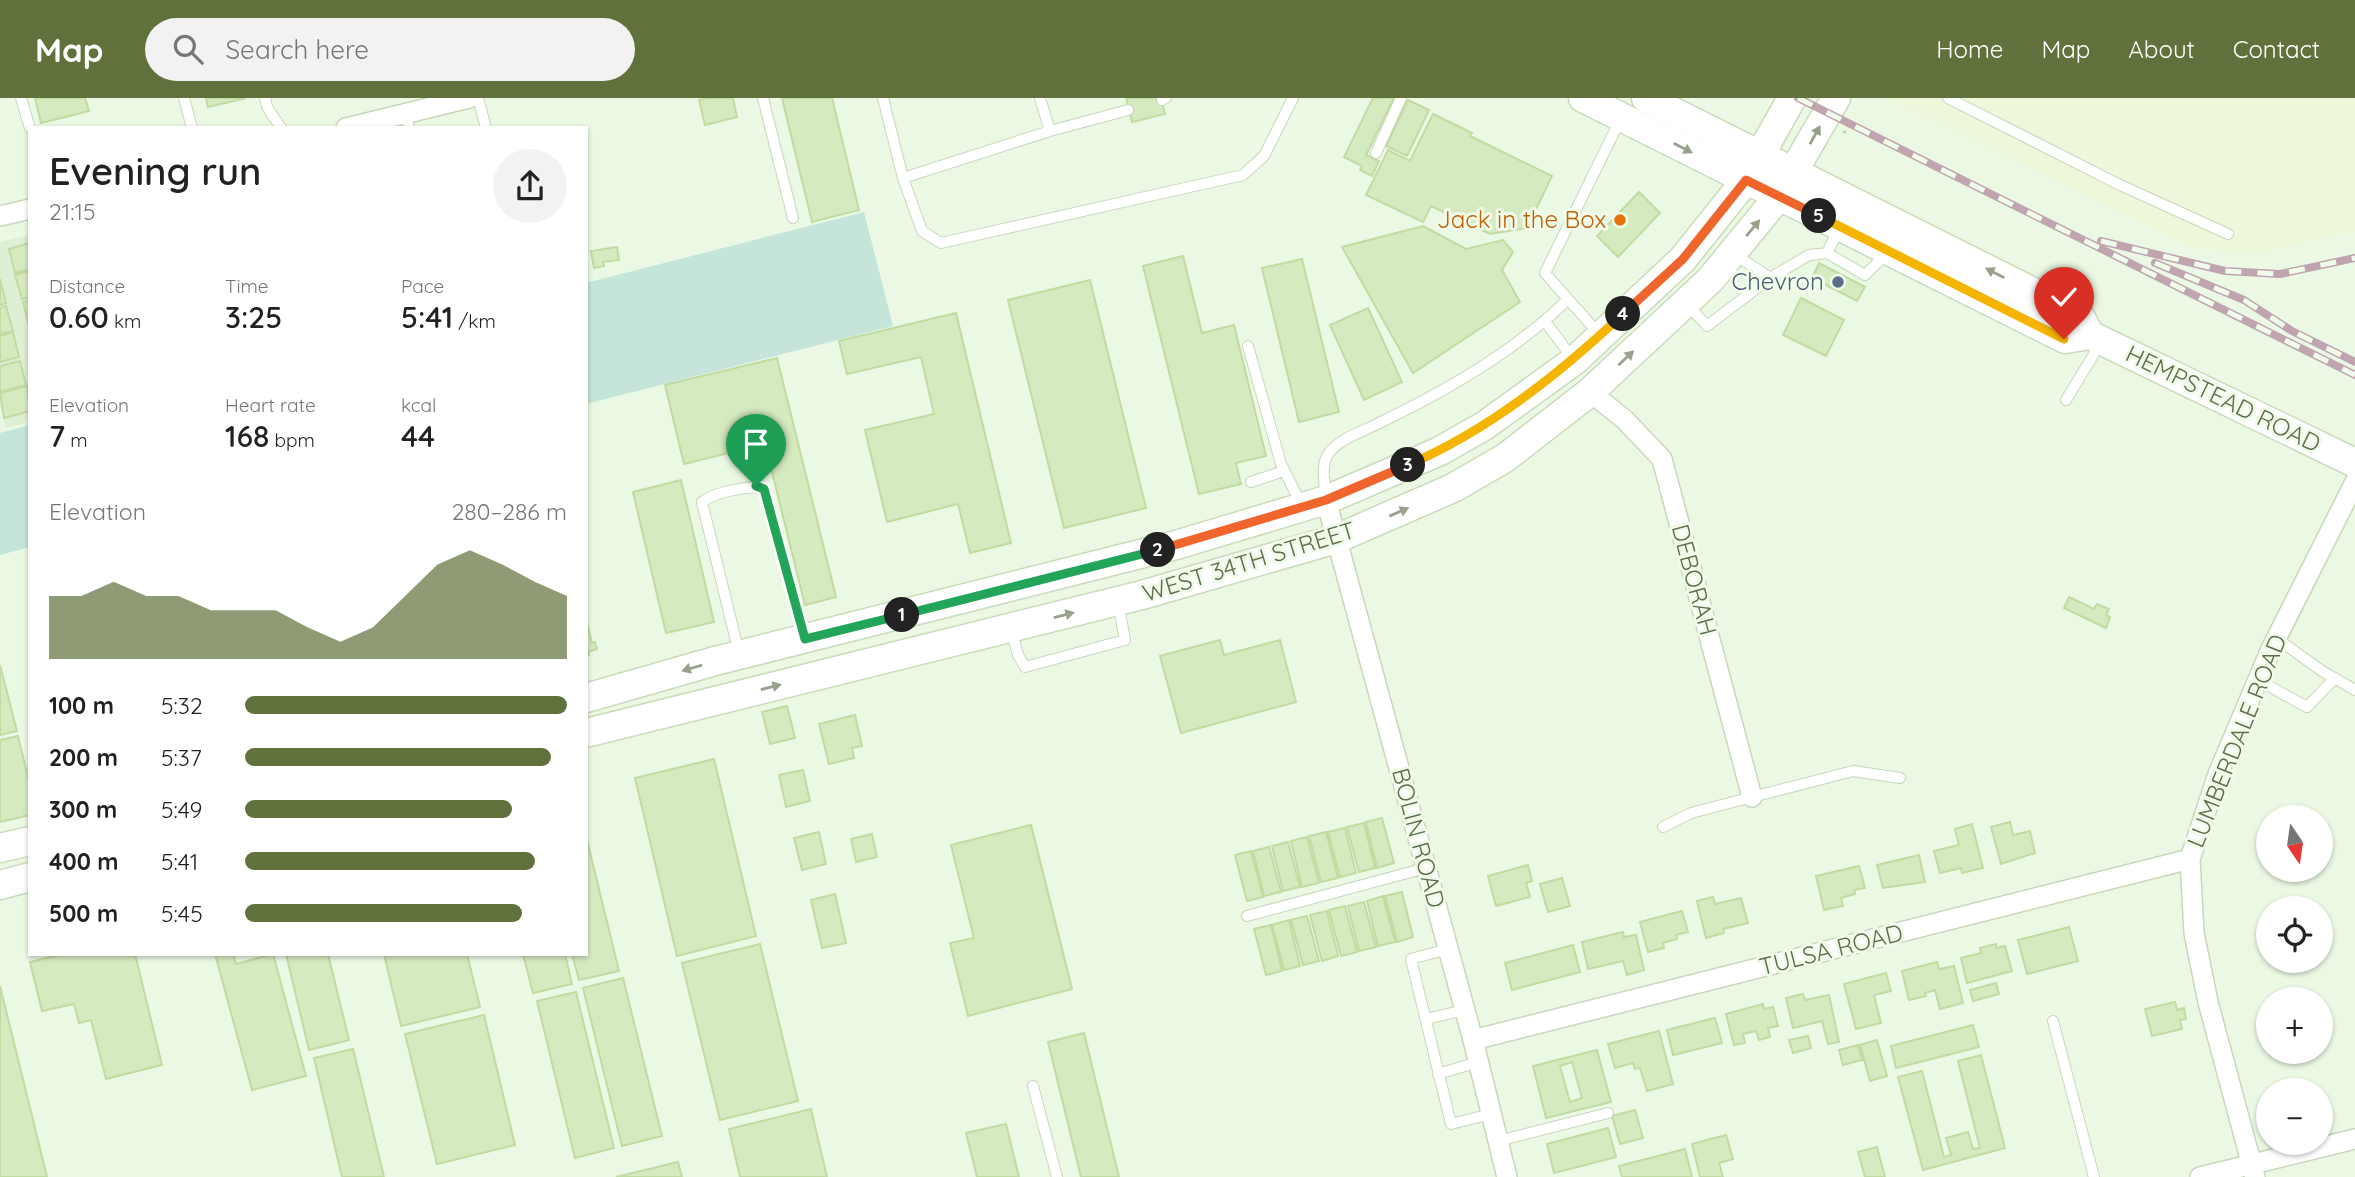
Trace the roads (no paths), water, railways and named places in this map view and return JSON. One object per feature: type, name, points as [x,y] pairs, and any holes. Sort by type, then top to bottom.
[{"type":"main road","name":"HEMPSTEAD ROAD","points":[[1583,98],[1746,180],[1787,184]]},
{"type":"main road","name":"HEMPSTEAD ROAD","points":[[1646,98],[1759,155],[1787,184],[1896,239],[2079,315],[2096,338],[2355,463]]},
{"type":"main road","name":"WEST 34TH STREET","points":[[588,697],[805,639],[1176,545],[1315,504],[1440,451],[1484,426],[1574,361],[1683,259],[1746,180],[1791,98]]},
{"type":"main road","name":"WEST 34TH STREET","points":[[588,733],[1117,601],[1336,539],[1453,488],[1505,458],[1590,392],[1710,280],[1787,184],[1836,98]]},
{"type":"main road","points":[[1021,625],[1023,585]]},
{"type":"main road","points":[[0,848],[28,841]]},
{"type":"main road","points":[[0,885],[28,878]]},
{"type":"street","points":[[355,126],[469,98]]},
{"type":"street","points":[[0,216],[28,209]]},
{"type":"street","name":"DEBORAH","points":[[1590,392],[1624,419],[1662,459],[1752,797]]},
{"type":"street","name":"LUMBERDALE ROAD","points":[[2253,1170],[2208,1002],[2194,933],[2190,859],[2218,774],[2276,638],[2355,482]]},
{"type":"street","name":"BOLIN ROAD","points":[[1315,504],[1336,539],[1473,1040],[1507,1177]]},
{"type":"street","name":"TULSA ROAD","points":[[1473,1040],[2190,859]]},
{"type":"street","points":[[2200,1177],[2253,1170],[2355,1139]]},
{"type":"lane","points":[[21,98],[29,126]]},
{"type":"lane","points":[[184,98],[191,126]]},
{"type":"lane","points":[[265,98],[267,107],[280,126]]},
{"type":"lane","points":[[478,98],[485,126]]},
{"type":"lane","points":[[763,98],[793,218]]},
{"type":"lane","points":[[883,98],[903,177],[922,231],[941,243],[1243,175],[1264,156],[1293,98]]},
{"type":"lane","points":[[1040,98],[1050,131]]},
{"type":"lane","points":[[1376,153],[1401,98]]},
{"type":"lane","points":[[1948,98],[1969,103],[2118,184],[2228,234]]},
{"type":"lane","points":[[903,177],[1050,131],[1128,110]]},
{"type":"lane","points":[[1600,336],[1545,273],[1622,117]]},
{"type":"lane","points":[[1827,253],[1847,214]]},
{"type":"lane","points":[[1686,303],[1707,326],[1770,278],[1809,256],[1827,253],[1865,275],[1896,239]]},
{"type":"lane","points":[[1732,252],[1770,278]]},
{"type":"lane","points":[[1315,504],[1327,456],[1338,444],[1422,402],[1514,344],[1545,321],[1568,299]]},
{"type":"lane","points":[[1545,321],[1574,361]]},
{"type":"lane","points":[[2066,400],[2096,338]]},
{"type":"lane","points":[[1248,346],[1284,471],[1315,504]]},
{"type":"lane","points":[[1251,482],[1284,471]]},
{"type":"lane","points":[[740,656],[702,502],[709,496],[756,486],[764,489],[805,639]]},
{"type":"lane","points":[[1021,625],[1018,655],[1025,667],[1125,640],[1117,601]]},
{"type":"lane","points":[[2276,638],[2355,690]]},
{"type":"lane","points":[[2258,680],[2307,707],[2335,678]]},
{"type":"lane","points":[[1663,827],[1691,813],[1853,771],[1900,778]]},
{"type":"lane","points":[[1247,916],[1426,868]]},
{"type":"lane","points":[[1448,949],[1411,959],[1451,1124],[1491,1114]]},
{"type":"lane","points":[[1426,1019],[1464,1010]]},
{"type":"lane","points":[[2053,1021],[2094,1177]]},
{"type":"lane","points":[[1438,1074],[1478,1062]]},
{"type":"lane","points":[[1033,1086],[1057,1177]]},
{"type":"lane","points":[[1498,1141],[1608,1113]]},
{"type":"railway","points":[[1798,98],[2355,375]]},
{"type":"railway","points":[[2101,241],[2225,271],[2280,274],[2355,258]]},
{"type":"railway","points":[[2155,263],[2244,300],[2292,331],[2355,362]]},
{"type":"place","name":"Jack in the Box","points":[[1620,220]]},
{"type":"place","name":"Chevron","points":[[1838,282]]}]
